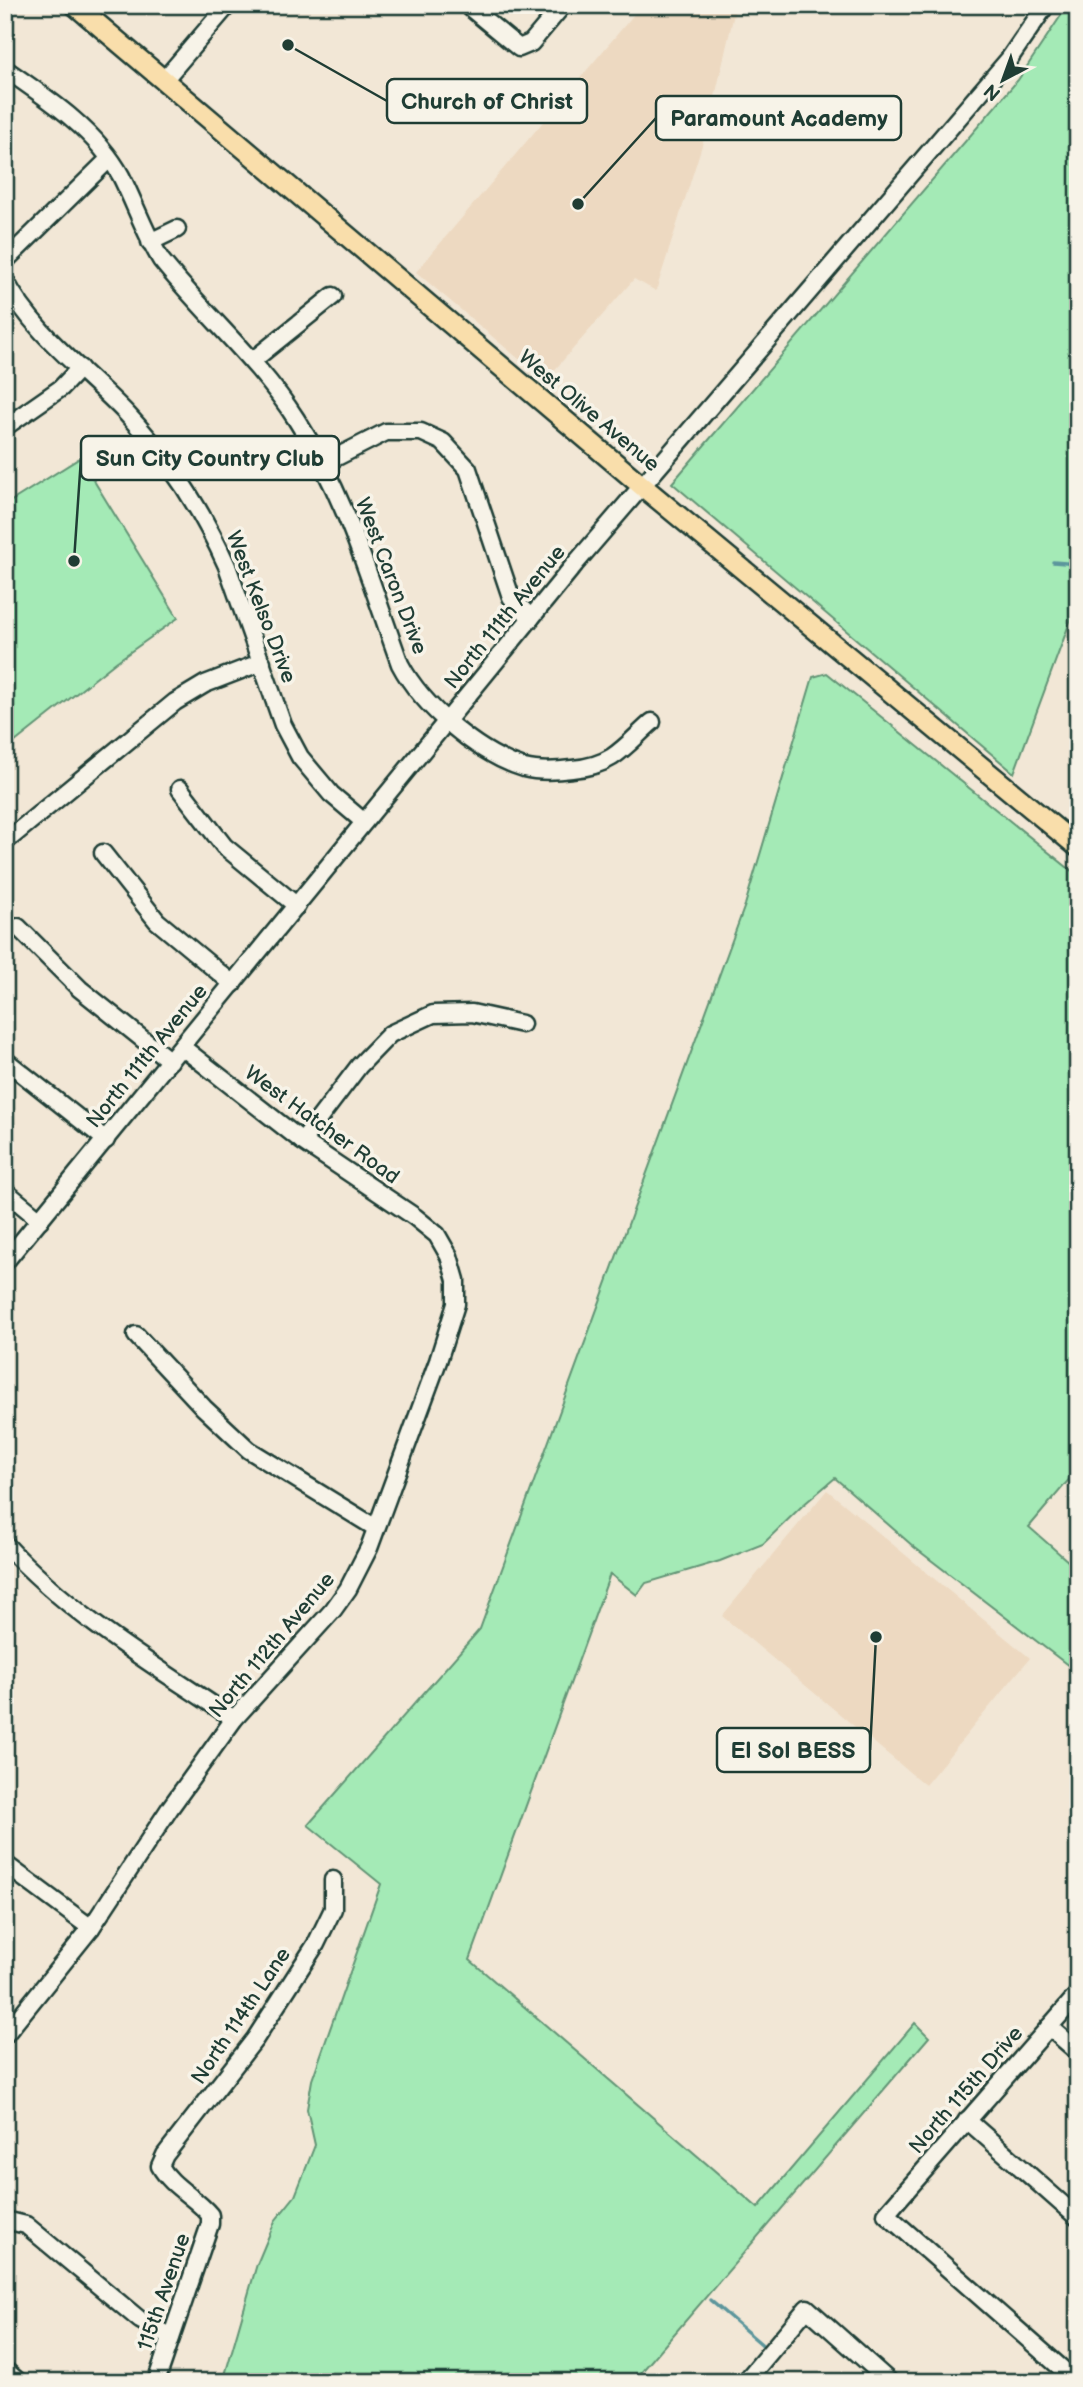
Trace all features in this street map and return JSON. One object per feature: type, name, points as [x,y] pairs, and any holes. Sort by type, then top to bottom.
[{"type":"main road","name":"West Olive Avenue","points":[[75,5],[641,485],[1078,847]]},
{"type":"street","points":[[164,80],[228,5]]},
{"type":"street","points":[[467,5],[519,48],[531,43],[562,5]]},
{"type":"street","name":"North 111th Avenue","points":[[5,1262],[641,485],[1009,59],[1046,5]]},
{"type":"street","name":"West Caron Drive","points":[[5,69],[92,137],[120,176],[150,242],[179,282],[252,361],[294,416],[323,464],[360,548],[400,664],[414,686],[477,745],[502,760],[527,768],[552,771],[582,768],[612,758],[652,722]]},
{"type":"street","points":[[5,261],[109,159]]},
{"type":"street","points":[[150,242],[177,229]]},
{"type":"street","name":"West Kelso Drive","points":[[5,280],[23,309],[154,444],[190,496],[227,566],[283,724],[300,757],[331,794],[364,822]]},
{"type":"street","points":[[252,361],[333,296]]},
{"type":"street","points":[[5,427],[61,388],[80,368]]},
{"type":"street","points":[[323,464],[386,432],[421,432],[443,442],[468,469],[511,597],[531,618]]},
{"type":"street","points":[[5,842],[175,702],[205,684],[262,662]]},
{"type":"street","points":[[180,789],[224,845],[297,906]]},
{"type":"street","points":[[103,853],[157,921],[233,984]]},
{"type":"street","points":[[18,927],[80,989],[170,1061]]},
{"type":"street","points":[[302,1141],[359,1066],[390,1034],[433,1014],[472,1013],[522,1024]]},
{"type":"street","name":"West Hatcher Road","points":[[182,1047],[302,1141],[415,1217],[437,1235]]},
{"type":"street","points":[[5,1060],[106,1140]]},
{"type":"street","points":[[5,1191],[40,1220]]},
{"type":"street","name":"North 112th Avenue","points":[[5,2035],[91,1927],[170,1808],[234,1719],[333,1610],[359,1572],[438,1361],[456,1304],[456,1280],[449,1256],[437,1235]]},
{"type":"street","points":[[136,1335],[204,1408],[249,1450],[376,1528]]},
{"type":"street","points":[[5,1544],[40,1580],[101,1630],[234,1719]]},
{"type":"street","points":[[5,1864],[91,1927]]},
{"type":"street","name":"North 114th Lane","points":[[210,2215],[201,2204],[165,2176],[160,2166],[165,2155],[255,2039],[316,1944],[333,1909],[333,1880]]},
{"type":"street","name":"North 115th Drive","points":[[1077,2382],[886,2214],[1078,1994]]},
{"type":"street","points":[[1049,2027],[1078,2052]]},
{"type":"street","points":[[967,2120],[1078,2218]]},
{"type":"street","name":"115th Avenue","points":[[156,2382],[210,2224],[210,2215]]},
{"type":"street","points":[[6,2220],[26,2225],[140,2320],[171,2337]]},
{"type":"street","points":[[745,2382],[807,2308],[890,2382]]},
{"type":"street","points":[[5,2370],[19,2382]]},
{"type":"shaded area","points":[[642,5],[736,5],[709,123],[656,291],[634,279],[545,381],[416,272]]},
{"type":"shaded area","points":[[827,1490],[1030,1658],[925,1785],[722,1616]]},
{"type":"green space","points":[[1068,5],[1078,5],[1078,600],[1014,773],[672,483],[1018,80]]},
{"type":"green space","points":[[80,458],[178,618],[116,662],[5,750],[5,505]]},
{"type":"green space","points":[[827,673],[1078,876],[1078,1469],[1029,1527],[1078,1570],[1078,1673],[914,1547],[835,1478],[763,1544],[720,1561],[646,1583],[637,1595],[610,1574],[470,1960],[758,2208],[915,2023],[929,2037],[633,2382],[223,2382],[257,2264],[275,2221],[295,2196],[315,2145],[307,2109],[312,2080],[381,1884],[308,1825],[480,1629],[745,905],[813,677]]},
{"type":"waterway","points":[[1053,562],[1078,564]]},
{"type":"waterway","points":[[710,2300],[766,2348]]},
{"type":"place","name":"Church of Christ","points":[[288,45]]},
{"type":"place","name":"Paramount Academy","points":[[578,204]]},
{"type":"place","name":"Sun City Country Club","points":[[74,561]]},
{"type":"place","name":"El Sol BESS","points":[[876,1637]]}]
